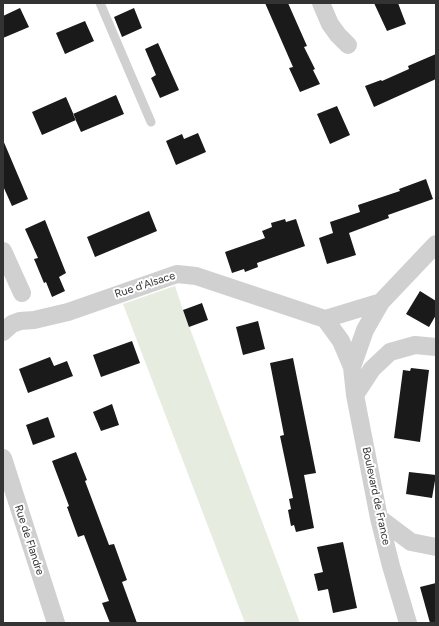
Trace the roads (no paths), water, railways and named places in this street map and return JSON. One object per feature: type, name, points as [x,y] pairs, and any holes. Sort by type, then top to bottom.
[{"type":"street","points":[[322,3],[330,24],[348,45]]},
{"type":"street","name":"Boulevard de France","points":[[352,367],[365,330],[381,302],[436,244]]},
{"type":"street","points":[[3,251],[22,293]]},
{"type":"street","name":"Rue d'Alsace","points":[[3,332],[12,324],[20,321],[34,320],[68,312],[167,276],[177,274],[196,276],[325,319]]},
{"type":"street","points":[[325,319],[381,302]]},
{"type":"street","name":"Boulevard de France","points":[[325,319],[338,335],[352,367],[355,395],[379,518],[391,566],[408,623]]},
{"type":"street","points":[[355,395],[372,369],[390,352],[415,345],[436,347]]},
{"type":"street","name":"Rue de Flandre","points":[[3,458],[56,623]]},
{"type":"street","points":[[379,518],[411,542],[436,547]]},
{"type":"lane","points":[[100,3],[151,122]]}]
